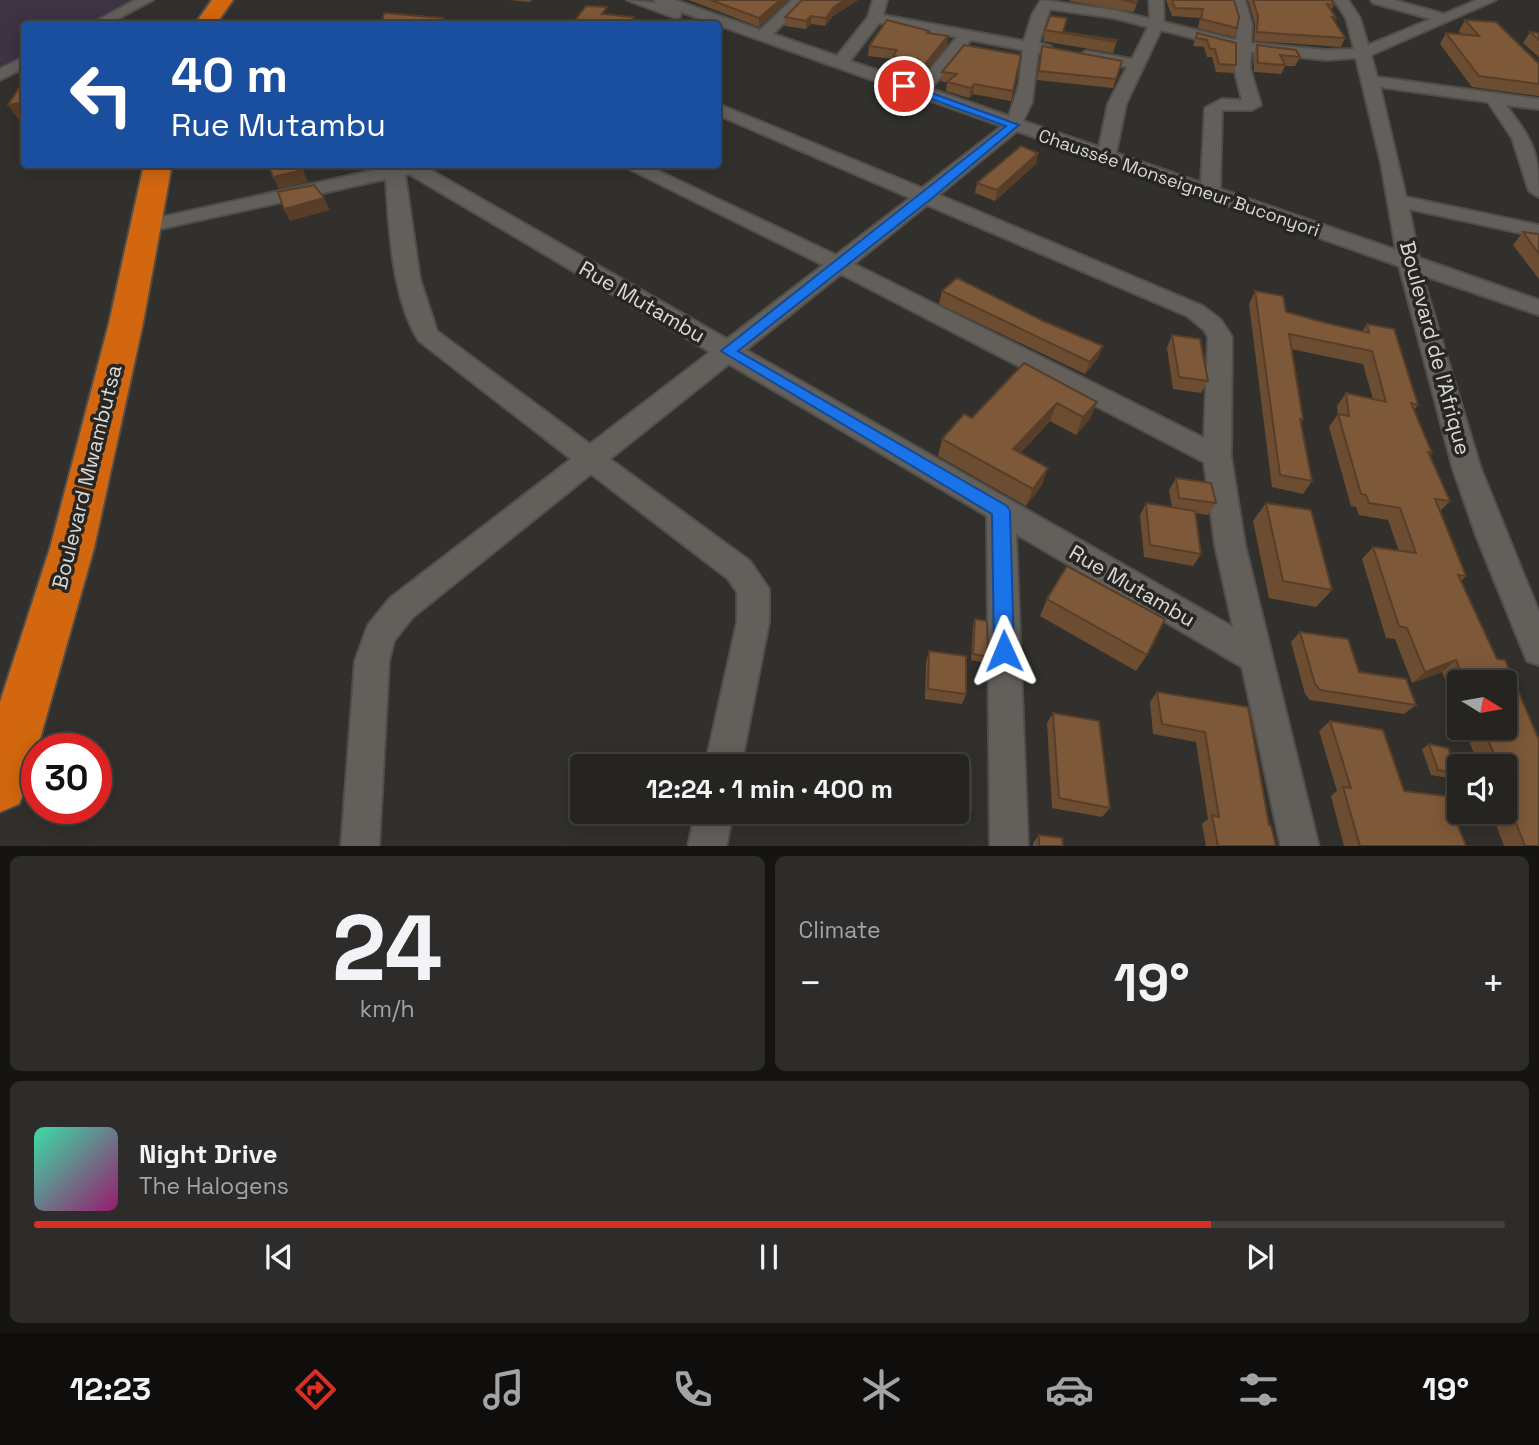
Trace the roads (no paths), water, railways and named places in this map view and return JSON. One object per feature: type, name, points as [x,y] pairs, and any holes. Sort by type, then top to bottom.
[{"type":"highway","points":[[207,21],[223,0]]},
{"type":"highway","name":"Boulevard Mwambutsa","points":[[0,785],[72,548],[126,323],[157,168]]},
{"type":"street","points":[[104,21],[146,0]]},
{"type":"street","name":"Chaussée Monseigneur Buconyori","points":[[634,0],[701,19]]},
{"type":"street","name":"Chaussée Monseigneur Buconyori","points":[[661,0],[701,19]]},
{"type":"street","points":[[761,36],[800,0]]},
{"type":"street","points":[[840,63],[874,18],[880,0]]},
{"type":"street","points":[[1106,156],[1117,104],[1157,24],[1156,0]]},
{"type":"street","points":[[1210,193],[1214,108],[1222,104],[1252,105],[1242,68],[1245,25],[1238,0]]},
{"type":"street","name":"Boulevard de l'Afrique","points":[[1341,0],[1353,18],[1363,53],[1398,201],[1411,272],[1467,469],[1492,538],[1539,650]]},
{"type":"street","points":[[1378,0],[1442,18]]},
{"type":"street","points":[[360,846],[372,662],[379,635],[401,608],[1010,129],[1025,87],[1032,27],[1046,2],[1114,14],[1244,47],[1326,55],[1363,53],[1489,0]]},
{"type":"street","points":[[701,19],[715,2]]},
{"type":"street","points":[[1473,6],[1489,22]]},
{"type":"street","points":[[874,18],[1136,64]]},
{"type":"street","name":"Chaussée Monseigneur Buconyori","points":[[721,25],[840,63],[1010,129],[1106,156],[1210,193],[1539,324]]},
{"type":"street","name":"Chaussée Monseigneur Buconyori","points":[[721,30],[1010,129],[1411,272],[1539,308]]},
{"type":"street","points":[[920,92],[966,36]]},
{"type":"street","points":[[0,75],[21,64]]},
{"type":"street","points":[[1370,81],[1539,104]]},
{"type":"street","points":[[1494,99],[1521,138],[1539,191]]},
{"type":"street","points":[[721,110],[1195,311],[1213,325],[1220,337],[1217,456],[1230,545],[1253,656],[1300,846]]},
{"type":"street","points":[[145,226],[410,168],[398,206],[417,314],[424,332],[436,344],[590,460],[739,569],[752,589],[753,622],[726,754]]},
{"type":"street","name":"Rue Mutambu","points":[[410,168],[1253,656]]},
{"type":"street","points":[[636,168],[840,265],[1217,456]]},
{"type":"street","points":[[1398,201],[1539,231]]},
{"type":"street","points":[[1001,511],[1009,846]]},
{"type":"street","points":[[707,846],[712,824]]}]
